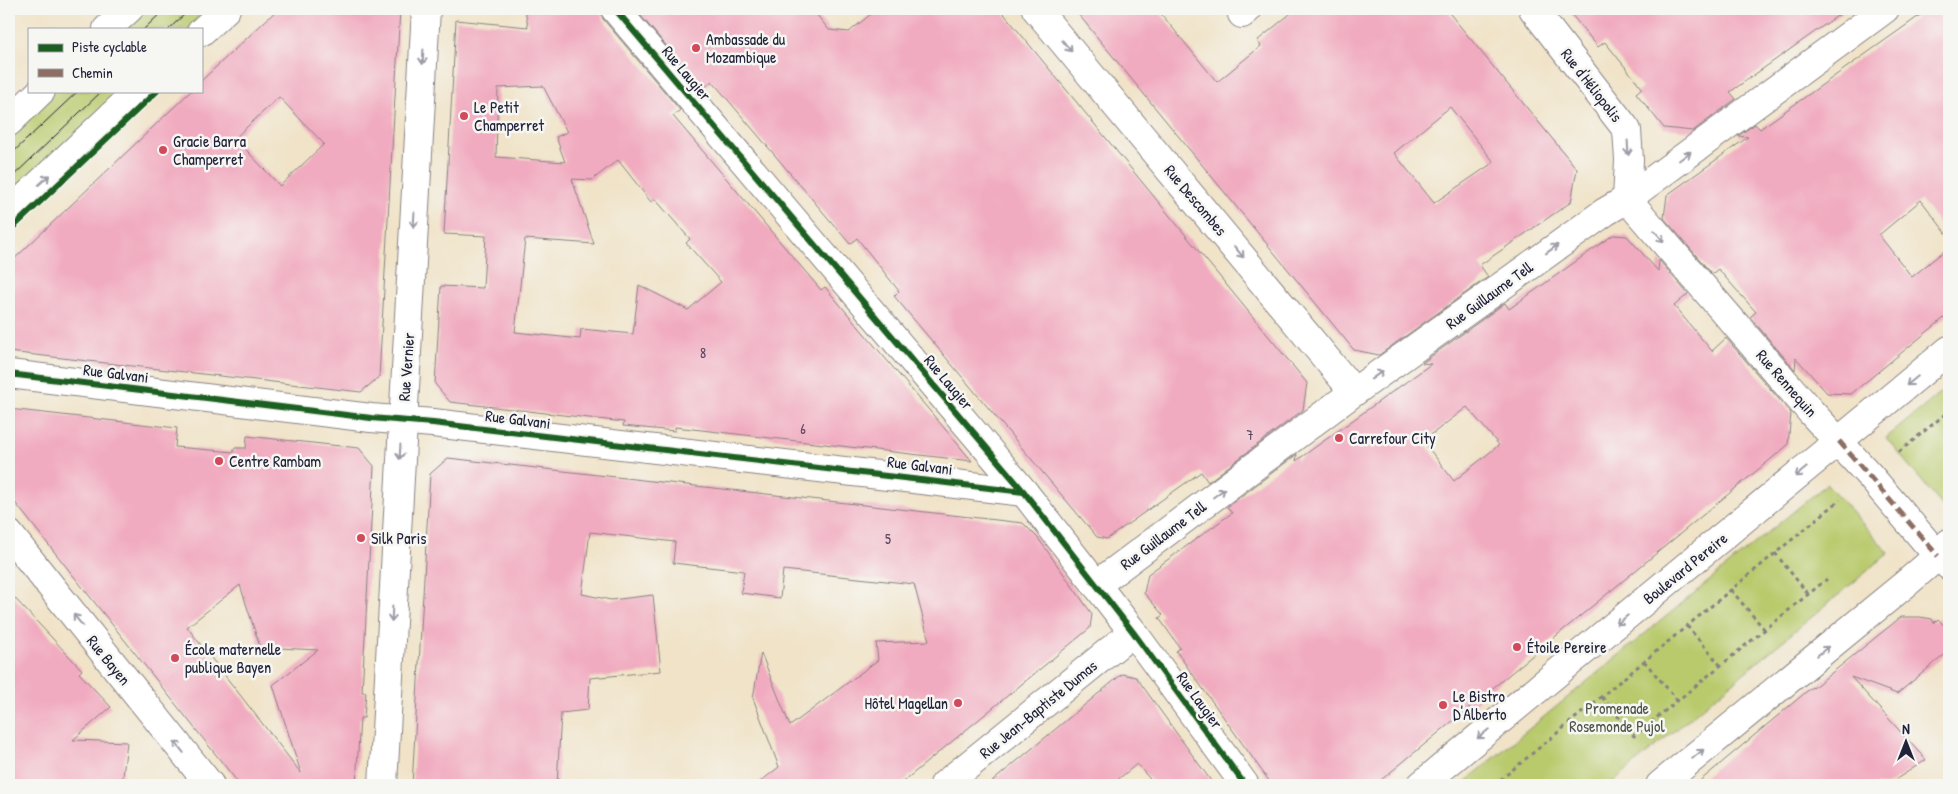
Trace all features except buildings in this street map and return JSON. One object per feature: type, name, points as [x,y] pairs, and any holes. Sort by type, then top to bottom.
[{"type":"street","points":[[109,28],[129,9]]},
{"type":"street","points":[[202,31],[226,9]]},
{"type":"street","name":"Rue Vernier","points":[[383,785],[426,9]]},
{"type":"street","name":"Rue Laugier","points":[[615,9],[1024,492],[1133,632],[1246,785]]},
{"type":"street","name":"Rue Descombes","points":[[1036,9],[1354,392]]},
{"type":"street","name":"Rue d'Héliopolis","points":[[1533,9],[1627,130],[1627,200]]},
{"type":"street","name":"Rue Guillaume Tell","points":[[1096,585],[1354,392],[1605,212],[1627,200],[1885,9]]},
{"type":"street","points":[[9,122],[40,92]]},
{"type":"street","points":[[9,213],[137,92]]},
{"type":"street","name":"Rue Rennequin","points":[[1627,200],[1811,412],[1946,555]]},
{"type":"street","name":"Boulevard Pereire","points":[[1421,785],[1949,350]]},
{"type":"street","name":"Rue Galvani","points":[[9,374],[1024,492]]},
{"type":"street","name":"Rue Bayen","points":[[9,534],[210,785]]},
{"type":"street","points":[[1660,785],[1946,555]]},
{"type":"street","name":"Rue Jean-Baptiste Dumas","points":[[944,785],[1133,632]]},
{"type":"path","points":[[1898,452],[1949,411]]},
{"type":"path","points":[[1494,785],[1840,500]]},
{"type":"path","points":[[1775,553],[1808,595]]},
{"type":"path","points":[[1602,696],[1634,736],[1827,580]]},
{"type":"path","points":[[1731,590],[1765,630]]},
{"type":"path","points":[[1687,626],[1721,666]]},
{"type":"path","points":[[1644,661],[1678,701]]},
{"type":"green space","points":[[140,9],[215,9],[195,28],[120,28]]},
{"type":"green space","points":[[52,92],[126,92],[9,203],[9,133]]},
{"type":"green space","points":[[1949,386],[1949,505],[1945,509],[1886,438]]},
{"type":"green space","name":"Promenade Rosemonde Pujol","points":[[1827,484],[1889,553],[1609,785],[1461,785]]},
{"type":"tram line","points":[[145,28],[165,9]]},
{"type":"tram line","points":[[170,28],[190,9]]},
{"type":"tram line","points":[[9,156],[77,92]]},
{"type":"tram line","points":[[9,180],[101,92]]},
{"type":"marked path","points":[[1839,441],[1938,556]]},
{"type":"cycle path","points":[[615,9],[1024,492],[1133,632],[1245,785]]},
{"type":"cycle path","points":[[9,231],[156,92]]},
{"type":"cycle path","points":[[9,374],[371,418],[433,423],[1024,492]]},
{"type":"place","name":"Ambassade du Mozambique","points":[[696,48]]},
{"type":"place","name":"Le Petit Champerret","points":[[464,116]]},
{"type":"place","name":"Gracie Barra Champerret","points":[[163,150]]},
{"type":"place","name":"Carrefour City","points":[[1339,438]]},
{"type":"place","name":"Centre Rambam","points":[[219,461]]},
{"type":"place","name":"Silk Paris","points":[[361,538]]},
{"type":"place","name":"Étoile Pereire","points":[[1517,647]]},
{"type":"place","name":"École maternelle publique Bayen","points":[[175,658]]},
{"type":"place","name":"Hôtel Magellan","points":[[958,703]]},
{"type":"place","name":"Le Bistro D'Alberto","points":[[1443,705]]}]
